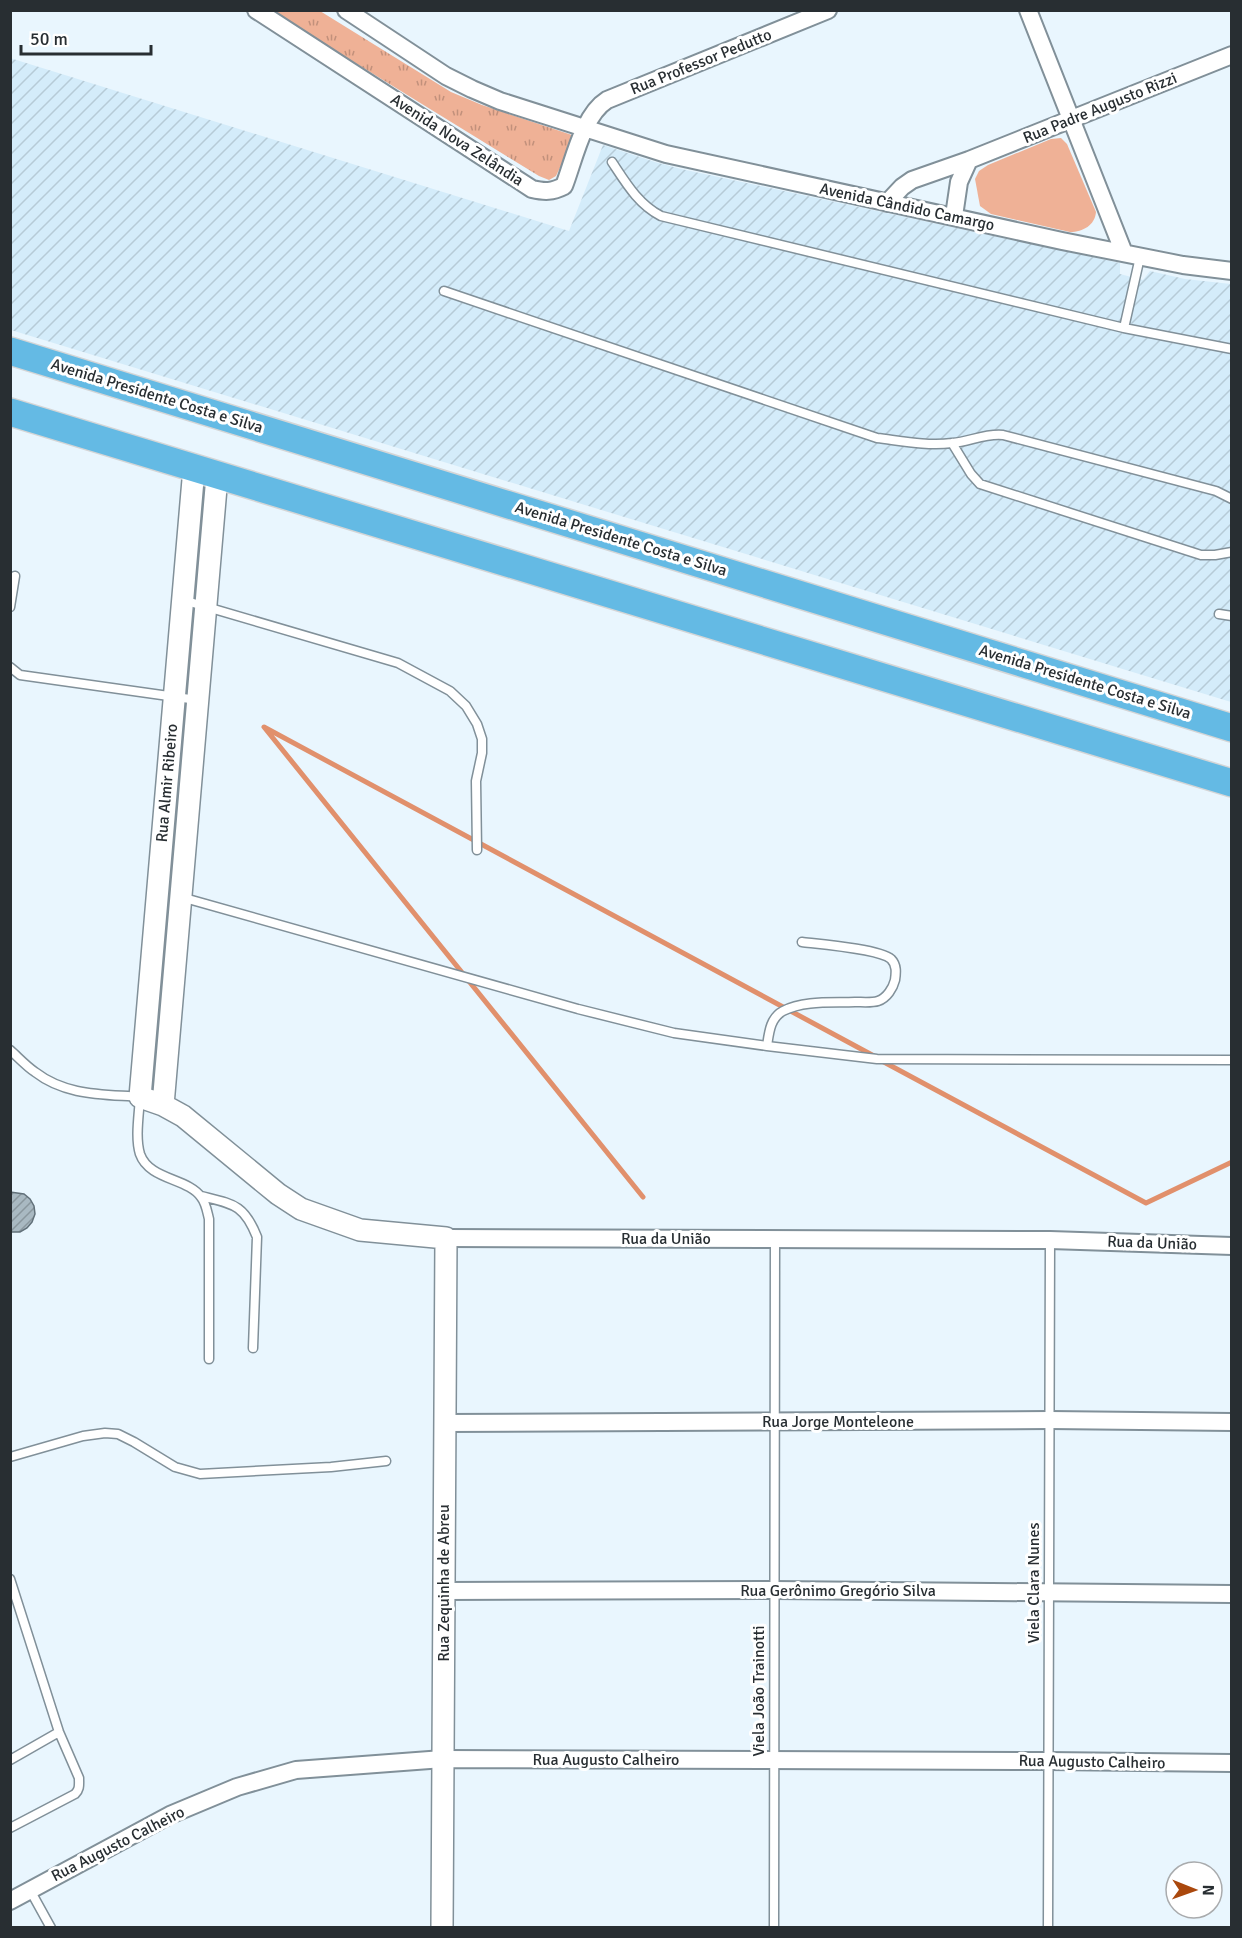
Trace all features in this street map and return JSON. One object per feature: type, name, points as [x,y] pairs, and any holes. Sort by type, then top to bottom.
[{"type":"highway","name":"Avenida Presidente Costa e Silva","points":[[10,351],[1232,728]]},
{"type":"highway","points":[[10,412],[1232,783]]},
{"type":"highway","points":[[1191,771],[1232,802]]},
{"type":"street","name":"Avenida Nova Zelândia","points":[[256,10],[532,189],[544,192],[554,191],[564,186],[586,127]]},
{"type":"street","points":[[346,10],[447,76],[472,89],[586,127]]},
{"type":"street","name":"Rua Professor Pedutto","points":[[586,127],[593,112],[607,100],[828,10]]},
{"type":"street","points":[[1028,10],[1071,119],[1132,255]]},
{"type":"street","name":"Rua Padre Augusto Rizzi","points":[[887,203],[912,180],[969,160],[1232,55]]},
{"type":"street","name":"Avenida Cândido Camargo","points":[[586,127],[686,159],[1132,255],[1232,271]]},
{"type":"street","points":[[954,216],[959,182],[969,160]]},
{"type":"street","points":[[1214,269],[1232,262]]},
{"type":"street","name":"Rua Almir Ribeiro","points":[[140,1097],[182,600],[206,472]]},
{"type":"street","name":"Rua Almir Ribeiro","points":[[163,1105],[206,606],[206,472]]},
{"type":"street","name":"Rua da União","points":[[140,1097],[163,1105],[183,1116],[278,1194],[301,1209],[360,1230],[446,1238],[1050,1240],[1232,1246]]},
{"type":"street","name":"Rua Zequinha de Abreu","points":[[442,1928],[446,1238]]},
{"type":"street","name":"Rua Jorge Monteleone","points":[[445,1423],[1050,1420],[1232,1422]]},
{"type":"street","name":"Rua Gerônimo Gregório Silva","points":[[444,1591],[774,1590],[1232,1594]]},
{"type":"street","name":"Rua Augusto Calheiro","points":[[10,1901],[171,1815],[237,1787],[296,1770],[443,1759],[1048,1761],[1232,1764]]},
{"type":"lane","points":[[612,162],[636,196],[648,209],[661,216],[1124,328],[1232,349]]},
{"type":"lane","points":[[1124,328],[1132,255]]},
{"type":"lane","points":[[444,291],[877,438],[952,443],[989,435],[1003,435],[1216,492],[1232,499]]},
{"type":"lane","points":[[952,443],[980,484],[1201,555],[1232,552]]},
{"type":"lane","points":[[10,607],[15,576]]},
{"type":"lane","points":[[182,600],[398,663],[450,691],[466,705],[477,724],[482,739],[482,753],[476,781],[477,850]]},
{"type":"lane","points":[[1219,614],[1232,616]]},
{"type":"lane","points":[[10,667],[20,675],[198,700]]},
{"type":"lane","points":[[181,897],[578,1009],[674,1033],[767,1047],[877,1059],[1232,1060]]},
{"type":"lane","points":[[767,1047],[774,1018],[782,1012],[816,1004],[878,1001],[887,995],[894,985],[897,970],[892,959],[879,953],[802,942]]},
{"type":"lane","points":[[10,1050],[35,1073],[64,1089],[90,1094],[140,1097],[138,1147],[141,1157],[146,1164],[168,1179],[194,1189],[206,1205],[209,1219],[209,1359]]},
{"type":"lane","points":[[201,1196],[238,1207],[250,1220],[257,1237],[253,1348]]},
{"type":"lane","name":"Viela João Trainotti","points":[[774,1928],[775,1239]]},
{"type":"lane","name":"Viela Clara Nunes","points":[[1048,1928],[1050,1240]]},
{"type":"lane","points":[[10,1457],[83,1436],[105,1433],[118,1434],[175,1467],[200,1474],[331,1467],[386,1461]]},
{"type":"lane","points":[[10,1579],[59,1732],[79,1778],[78,1791],[75,1794],[10,1828]]},
{"type":"lane","points":[[10,1760],[59,1732]]},
{"type":"lane","points":[[30,1890],[51,1928]]},
{"type":"shaded area","points":[[10,58],[569,231],[603,145],[681,169],[1120,263],[1120,274],[1143,280],[1150,271],[1185,279],[1231,284],[1231,702],[11,330]]},
{"type":"green space","points":[[271,11],[320,11],[451,92],[482,105],[575,136],[556,176],[549,180],[539,176]]},
{"type":"green space","points":[[1061,138],[1067,144],[1096,212],[1091,224],[1079,231],[1070,232],[991,214],[980,206],[975,179],[979,171],[988,165],[1051,139]]},
{"type":"building","points":[[10,1192],[24,1194],[34,1206],[35,1214],[32,1222],[20,1232],[10,1232]]},
{"type":"waterway","points":[[643,1197],[264,727],[874,1056]]},
{"type":"waterway","points":[[882,1061],[1146,1203],[1232,1162]]}]
